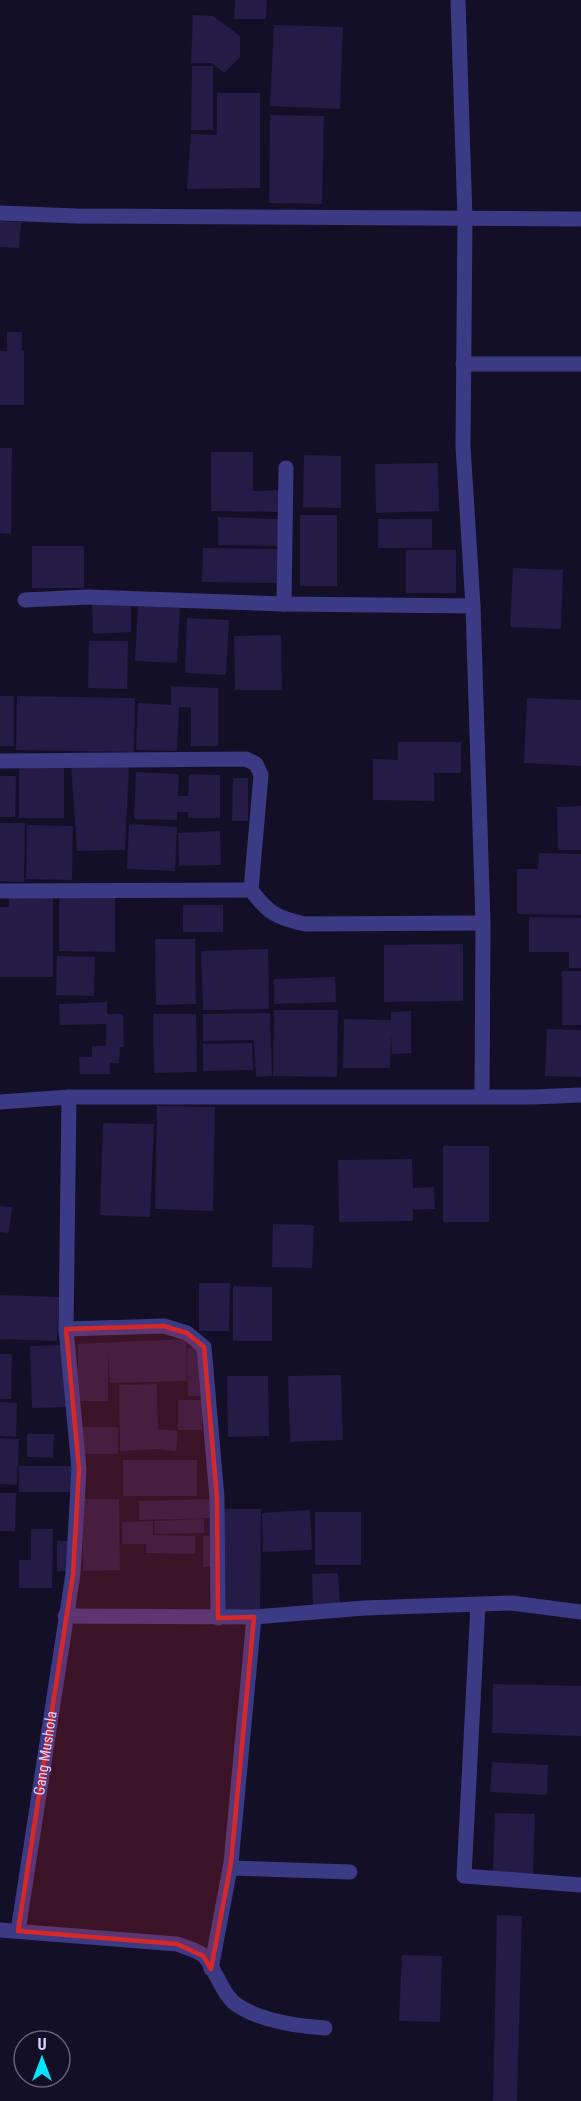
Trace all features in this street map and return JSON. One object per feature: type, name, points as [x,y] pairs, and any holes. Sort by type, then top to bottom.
[{"type":"street","points":[[458,0],[465,219],[463,446],[473,606],[483,923],[482,1096]]},
{"type":"street","points":[[0,213],[76,216],[581,219]]},
{"type":"street","points":[[463,364],[581,364]]},
{"type":"street","points":[[284,604],[286,468]]},
{"type":"street","points":[[25,600],[88,597],[284,604],[473,606]]},
{"type":"street","points":[[0,761],[246,759],[256,764],[261,775],[251,890],[265,909],[285,920],[305,924],[483,923]]},
{"type":"street","points":[[0,891],[251,890]]},
{"type":"street","points":[[0,1102],[69,1097],[581,1095]]},
{"type":"street","name":"Gang Mushola","points":[[18,1931],[73,1574],[79,1469],[66,1329],[69,1097]]},
{"type":"street","points":[[66,1329],[164,1326],[187,1332],[204,1347],[217,1498],[218,1618]]},
{"type":"street","points":[[65,1616],[255,1617],[364,1608],[512,1603],[581,1612]]},
{"type":"street","points":[[478,1605],[464,1876],[581,1885]]},
{"type":"street","points":[[211,1969],[230,1869],[255,1617]]},
{"type":"street","points":[[230,1869],[350,1872]]},
{"type":"street","points":[[0,1930],[177,1944],[203,1956],[232,2001],[248,2010],[293,2026],[325,2028]]},
{"type":"highlighted area","points":[[164,1326],[187,1333],[204,1347],[217,1498],[218,1618],[254,1617],[231,1863],[211,1969],[203,1956],[177,1944],[18,1931],[73,1574],[79,1469],[66,1329]]},
{"type":"building","points":[[235,0],[267,0],[266,19],[234,19]]},
{"type":"building","points":[[193,15],[213,16],[240,36],[240,57],[224,73],[212,63],[191,63]]},
{"type":"building","points":[[274,25],[343,27],[340,109],[270,106]]},
{"type":"building","points":[[192,66],[213,66],[213,130],[191,130]]},
{"type":"building","points":[[217,93],[260,93],[260,188],[187,189],[191,134],[217,135]]},
{"type":"building","points":[[270,115],[324,116],[322,204],[269,203]]},
{"type":"building","points":[[0,221],[21,222],[19,248],[0,247]]},
{"type":"building","points":[[7,332],[22,332],[24,405],[0,405],[0,351],[7,351]]},
{"type":"building","points":[[0,448],[12,448],[11,534],[0,533]]},
{"type":"building","points":[[211,452],[253,452],[253,491],[283,490],[284,512],[211,511]]},
{"type":"building","points":[[304,455],[341,456],[341,508],[303,507]]},
{"type":"building","points":[[438,463],[439,511],[376,513],[375,464]]},
{"type":"building","points":[[300,515],[337,515],[337,586],[300,586]]},
{"type":"building","points":[[218,517],[279,519],[279,546],[218,545]]},
{"type":"building","points":[[378,519],[432,519],[432,548],[378,548]]},
{"type":"building","points":[[32,546],[84,546],[84,588],[32,588]]},
{"type":"building","points":[[203,548],[282,549],[282,583],[202,582]]},
{"type":"building","points":[[406,550],[456,550],[456,593],[406,593]]},
{"type":"building","points":[[513,568],[563,570],[561,629],[510,627]]},
{"type":"building","points":[[131,601],[131,632],[93,634],[92,602]]},
{"type":"building","points":[[138,606],[180,608],[177,663],[135,661]]},
{"type":"building","points":[[187,618],[229,620],[226,675],[185,673]]},
{"type":"building","points":[[281,635],[282,690],[235,690],[234,636]]},
{"type":"building","points":[[89,641],[128,641],[127,689],[88,688]]},
{"type":"building","points":[[171,686],[218,688],[218,746],[191,746],[191,707],[179,707],[177,751],[136,750],[138,703],[171,705]]},
{"type":"building","points":[[0,696],[14,696],[14,746],[0,746]]},
{"type":"building","points":[[17,696],[135,698],[134,752],[16,750]]},
{"type":"building","points":[[527,698],[581,700],[581,766],[524,763]]},
{"type":"building","points":[[398,742],[461,742],[461,773],[434,773],[434,801],[373,800],[373,759],[398,760]]},
{"type":"building","points":[[71,764],[129,765],[125,850],[77,851]]},
{"type":"building","points":[[19,765],[64,765],[64,818],[19,818]]},
{"type":"building","points":[[136,772],[179,774],[178,796],[188,796],[189,774],[220,775],[220,818],[188,818],[188,812],[177,812],[177,820],[134,819]]},
{"type":"building","points":[[0,776],[16,776],[15,817],[0,817]]},
{"type":"building","points":[[233,778],[248,778],[248,821],[232,821]]},
{"type":"building","points":[[581,806],[581,850],[558,850],[557,807]]},
{"type":"building","points":[[0,823],[25,823],[24,882],[0,881]]},
{"type":"building","points":[[129,824],[177,827],[175,871],[127,869]]},
{"type":"building","points":[[27,825],[73,826],[72,880],[26,879]]},
{"type":"building","points":[[220,831],[221,865],[179,866],[178,833]]},
{"type":"building","points":[[539,853],[581,854],[581,915],[517,914],[517,869],[538,869]]},
{"type":"building","points":[[9,893],[53,893],[53,977],[0,977],[0,907],[9,907]]},
{"type":"building","points":[[59,895],[115,896],[115,952],[59,951]]},
{"type":"building","points":[[183,905],[223,905],[223,932],[183,932]]},
{"type":"building","points":[[529,917],[581,918],[581,968],[569,968],[569,952],[529,952]]},
{"type":"building","points":[[155,939],[195,939],[196,1004],[156,1005]]},
{"type":"building","points":[[463,944],[463,1001],[384,1002],[384,945]]},
{"type":"building","points":[[268,949],[269,1009],[203,1010],[201,951]]},
{"type":"building","points":[[57,956],[95,957],[94,996],[56,995]]},
{"type":"building","points":[[562,971],[581,971],[581,1025],[562,1025]]},
{"type":"building","points":[[335,977],[336,1002],[274,1004],[274,979]]},
{"type":"building","points":[[107,1002],[107,1014],[123,1014],[124,1047],[120,1047],[119,1063],[110,1063],[110,1074],[80,1074],[79,1057],[92,1057],[92,1046],[106,1046],[106,1024],[60,1025],[59,1004]]},
{"type":"building","points":[[274,1010],[338,1010],[337,1077],[273,1076]]},
{"type":"building","points":[[411,1011],[411,1053],[392,1054],[391,1033],[390,1068],[343,1068],[344,1019],[391,1020],[391,1012]]},
{"type":"building","points":[[270,1013],[272,1076],[256,1077],[254,1040],[203,1041],[203,1014]]},
{"type":"building","points":[[153,1014],[196,1014],[197,1072],[154,1073]]},
{"type":"building","points":[[547,1029],[581,1030],[581,1077],[545,1076]]},
{"type":"building","points":[[252,1043],[253,1070],[203,1071],[203,1044]]},
{"type":"building","points":[[157,1106],[215,1107],[213,1211],[155,1209]]},
{"type":"building","points":[[103,1123],[154,1124],[150,1217],[100,1215]]},
{"type":"building","points":[[443,1146],[489,1146],[489,1222],[443,1222]]},
{"type":"building","points":[[412,1159],[413,1188],[434,1187],[435,1209],[413,1210],[413,1221],[339,1222],[338,1160]]},
{"type":"building","points":[[0,1206],[12,1207],[9,1233],[0,1232]]},
{"type":"building","points":[[273,1224],[314,1225],[312,1268],[272,1267]]},
{"type":"building","points":[[199,1283],[230,1283],[229,1331],[199,1331]]},
{"type":"building","points":[[233,1286],[272,1287],[272,1341],[233,1341]]},
{"type":"building","points":[[0,1295],[59,1297],[57,1341],[0,1339]]},
{"type":"building","points":[[186,1339],[187,1381],[110,1383],[108,1350],[108,1401],[78,1401],[78,1344]]},
{"type":"building","points":[[65,1345],[66,1407],[32,1408],[30,1346]]},
{"type":"building","points":[[187,1348],[202,1348],[203,1396],[188,1396]]},
{"type":"building","points":[[0,1354],[12,1354],[11,1399],[0,1399]]},
{"type":"building","points":[[341,1375],[343,1440],[290,1442],[288,1376]]},
{"type":"building","points":[[227,1376],[268,1376],[269,1436],[228,1437]]},
{"type":"building","points":[[157,1384],[158,1429],[178,1431],[176,1451],[158,1449],[120,1451],[119,1385]]},
{"type":"building","points":[[178,1400],[202,1400],[202,1430],[178,1430]]},
{"type":"building","points":[[0,1402],[17,1403],[16,1437],[0,1436]]},
{"type":"building","points":[[78,1427],[118,1427],[118,1454],[78,1454]]},
{"type":"building","points":[[27,1434],[54,1434],[53,1458],[27,1457]]},
{"type":"building","points":[[0,1438],[19,1439],[17,1485],[0,1484]]},
{"type":"building","points":[[123,1460],[197,1460],[197,1496],[123,1496]]},
{"type":"building","points":[[19,1466],[76,1466],[76,1492],[19,1492]]},
{"type":"building","points":[[0,1493],[16,1493],[15,1531],[0,1531]]},
{"type":"building","points":[[82,1499],[119,1499],[120,1570],[83,1571]]},
{"type":"building","points":[[214,1499],[214,1518],[139,1520],[139,1501]]},
{"type":"building","points":[[219,1509],[261,1509],[260,1613],[219,1613]]},
{"type":"building","points":[[310,1510],[312,1550],[263,1552],[262,1513]]},
{"type":"building","points":[[315,1512],[361,1512],[361,1565],[315,1565]]},
{"type":"building","points":[[204,1519],[204,1533],[155,1534],[154,1521]]},
{"type":"building","points":[[153,1521],[153,1535],[195,1536],[195,1554],[146,1553],[146,1544],[122,1544],[122,1522]]},
{"type":"building","points":[[31,1529],[53,1529],[52,1588],[19,1588],[19,1560],[31,1560]]},
{"type":"building","points":[[216,1535],[217,1567],[203,1567],[203,1536]]},
{"type":"building","points":[[57,1541],[71,1541],[71,1571],[57,1571]]},
{"type":"building","points":[[338,1573],[340,1604],[313,1605],[312,1574]]},
{"type":"building","points":[[493,1684],[581,1686],[581,1736],[492,1733]]},
{"type":"building","points":[[492,1762],[548,1765],[547,1795],[490,1792]]},
{"type":"building","points":[[495,1813],[535,1814],[533,1875],[493,1874]]},
{"type":"building","points":[[497,1915],[522,1916],[517,2101],[493,2101]]},
{"type":"building","points":[[402,1955],[442,1956],[440,2022],[399,2021]]}]
